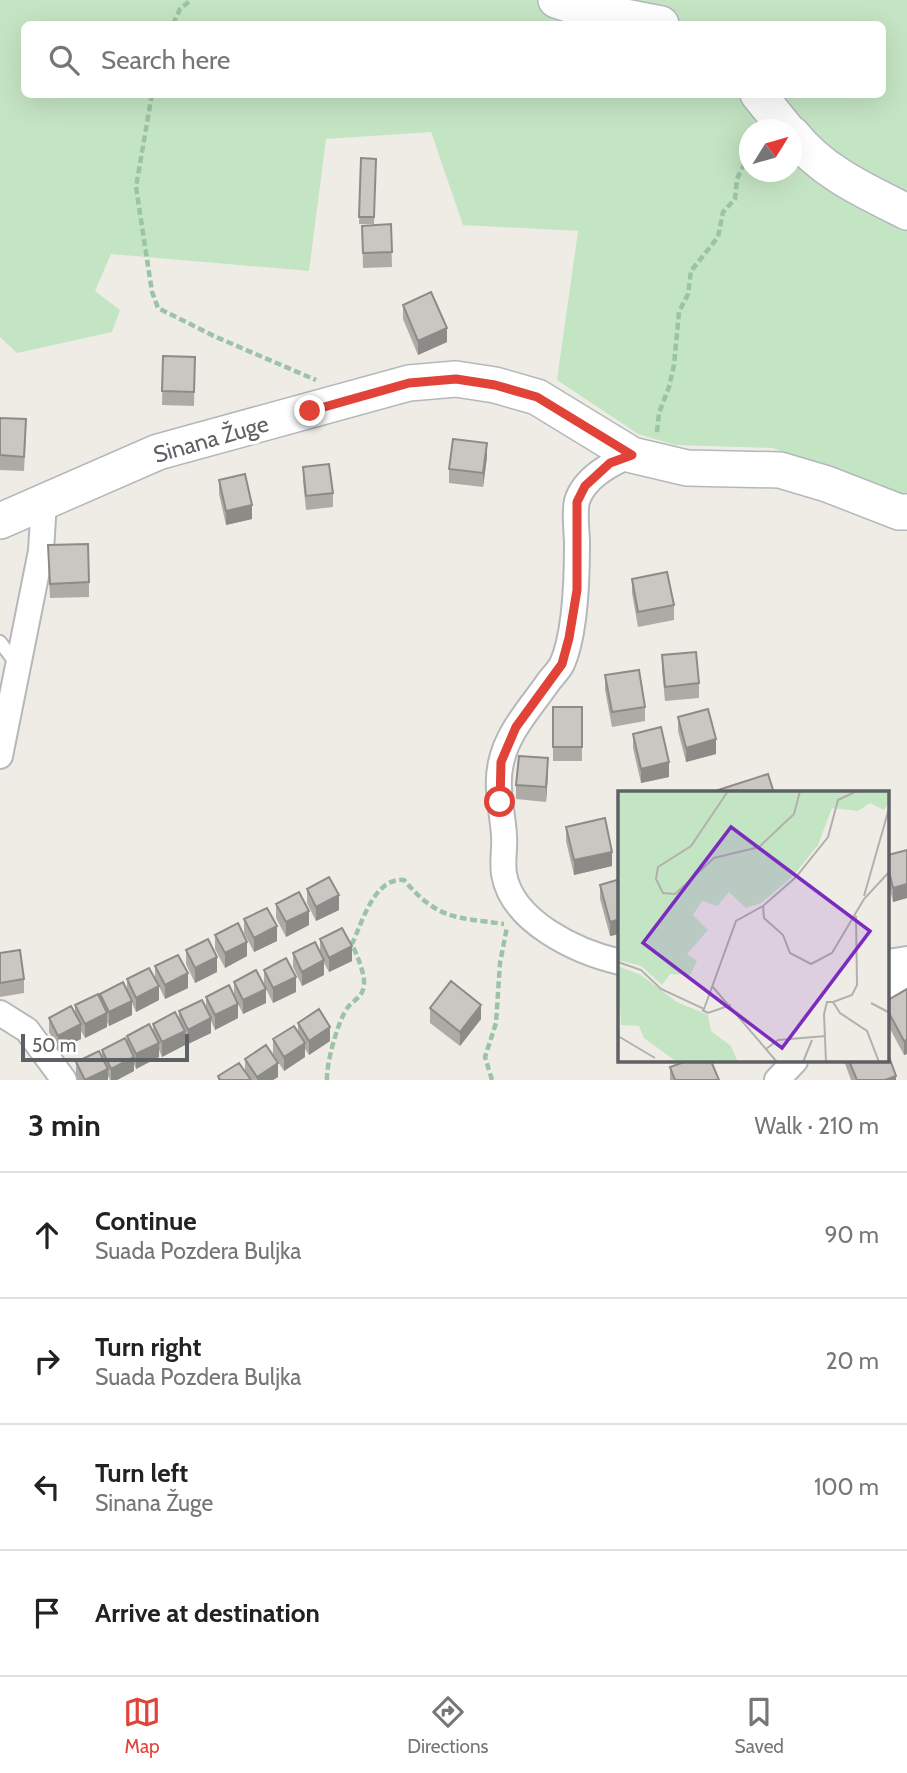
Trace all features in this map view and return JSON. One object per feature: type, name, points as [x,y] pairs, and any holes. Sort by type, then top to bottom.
[{"type":"main road","points":[[556,0],[584,9],[646,21]]},
{"type":"main road","points":[[761,98],[779,119]]},
{"type":"main road","points":[[802,145],[844,180],[907,212]]},
{"type":"main road","name":"Sinana Žuge","points":[[0,521],[158,452],[409,383],[456,379],[495,385],[537,397],[632,455],[687,468],[780,470],[827,484],[899,512],[907,512]]},
{"type":"street","points":[[618,962],[599,957],[548,931],[523,913],[512,897],[504,875],[501,762],[516,727],[562,664],[577,590],[577,502],[585,486],[610,463],[632,455]]},
{"type":"street","points":[[0,756],[41,551],[44,501]]},
{"type":"street","points":[[890,988],[907,975]]},
{"type":"street","points":[[0,1013],[27,1030],[65,1080]]},
{"type":"street","points":[[777,1080],[794,1062]]},
{"type":"lane","points":[[0,642],[18,666]]},
{"type":"path","points":[[174,21],[180,9],[191,0]]},
{"type":"path","points":[[151,98],[136,187],[150,278],[158,308],[216,337],[328,385],[343,401]]},
{"type":"path","points":[[632,455],[650,443],[659,431],[659,413],[674,365],[679,312],[688,294],[691,271],[718,237],[723,212],[735,199],[739,174]]},
{"type":"path","points":[[327,1080],[326,1069],[341,1022],[348,1007],[359,998],[364,985],[360,962],[352,944],[360,918],[385,885],[396,879],[404,880],[436,911],[457,917],[508,924],[499,963],[496,1023],[485,1057],[492,1080]]},
{"type":"green space","points":[[0,0],[907,0],[907,494],[894,493],[773,448],[675,445],[638,434],[557,380],[578,231],[463,225],[431,132],[326,139],[309,271],[111,254],[95,291],[120,310],[112,332],[17,353],[0,337]]},
{"type":"building","points":[[361,158],[376,159],[374,217],[359,217]]},
{"type":"building","points":[[391,224],[392,252],[363,253],[362,226]]},
{"type":"building","points":[[431,292],[447,328],[418,341],[403,305]]},
{"type":"building","points":[[163,356],[195,357],[194,392],[162,391]]},
{"type":"building","points":[[0,418],[26,419],[24,457],[0,455]]},
{"type":"building","points":[[453,439],[487,443],[483,473],[449,469]]},
{"type":"building","points":[[329,464],[333,493],[306,496],[303,467]]},
{"type":"building","points":[[245,474],[252,505],[226,511],[219,480]]},
{"type":"building","points":[[88,544],[89,582],[50,584],[48,545]]},
{"type":"building","points":[[667,572],[674,605],[638,612],[632,579]]},
{"type":"building","points":[[696,652],[699,683],[665,687],[662,655]]},
{"type":"building","points":[[639,670],[645,707],[612,712],[605,675]]},
{"type":"building","points":[[553,707],[582,707],[582,747],[553,747]]},
{"type":"building","points":[[708,709],[716,739],[686,748],[678,717]]},
{"type":"building","points":[[661,727],[669,762],[641,769],[633,734]]},
{"type":"building","points":[[519,756],[548,758],[546,787],[516,785]]},
{"type":"building","points":[[768,774],[773,791],[715,791]]},
{"type":"building","points":[[605,818],[612,852],[574,860],[566,827]]},
{"type":"building","points":[[907,850],[907,884],[893,888],[890,854]]},
{"type":"building","points":[[329,877],[339,895],[316,907],[307,889]]},
{"type":"building","points":[[618,880],[618,920],[610,922],[600,885]]},
{"type":"building","points":[[299,892],[309,911],[286,922],[276,904]]},
{"type":"building","points":[[267,908],[277,926],[254,938],[244,919]]},
{"type":"building","points":[[238,923],[247,942],[225,953],[215,935]]},
{"type":"building","points":[[342,928],[352,946],[329,958],[320,939]]},
{"type":"building","points":[[208,939],[217,957],[195,968],[186,950]]},
{"type":"building","points":[[315,942],[324,960],[302,972],[293,953]]},
{"type":"building","points":[[20,950],[24,979],[0,983],[0,953]]},
{"type":"building","points":[[178,955],[188,973],[165,985],[155,966]]},
{"type":"building","points":[[286,958],[296,977],[273,988],[264,970]]},
{"type":"building","points":[[149,968],[159,986],[136,998],[127,979]]},
{"type":"building","points":[[256,970],[266,989],[243,1000],[234,982]]},
{"type":"building","points":[[451,981],[481,1005],[460,1032],[430,1008]]},
{"type":"building","points":[[123,982],[132,1001],[109,1012],[100,994]]},
{"type":"building","points":[[229,985],[238,1004],[215,1015],[206,997]]},
{"type":"building","points":[[907,989],[907,1040],[904,1041],[890,1015],[890,999]]},
{"type":"building","points":[[98,994],[107,1013],[85,1024],[75,1005]]},
{"type":"building","points":[[202,1000],[211,1018],[188,1030],[179,1011]]},
{"type":"building","points":[[71,1006],[81,1024],[58,1036],[49,1018]]},
{"type":"building","points":[[319,1009],[330,1027],[309,1041],[298,1023]]},
{"type":"building","points":[[175,1012],[185,1031],[162,1042],[153,1024]]},
{"type":"building","points":[[149,1024],[159,1043],[136,1054],[127,1036]]},
{"type":"building","points":[[294,1026],[305,1043],[284,1057],[273,1039]]},
{"type":"building","points":[[125,1038],[134,1057],[111,1069],[102,1050]]},
{"type":"building","points":[[266,1045],[278,1063],[257,1077],[245,1059]]},
{"type":"building","points":[[99,1051],[108,1069],[85,1080],[76,1062]]},
{"type":"building","points":[[890,1060],[896,1076],[885,1080],[857,1080],[849,1062],[890,1062]]},
{"type":"building","points":[[684,1062],[711,1062],[719,1080],[675,1080],[670,1067]]},
{"type":"building","points":[[239,1063],[251,1080],[220,1080],[218,1076]]},
{"type":"route","points":[[310,411],[409,383],[456,379],[495,385],[537,397],[632,455],[610,463],[585,486],[577,502],[577,590],[569,638],[562,664],[516,727],[501,762],[500,802]]}]
